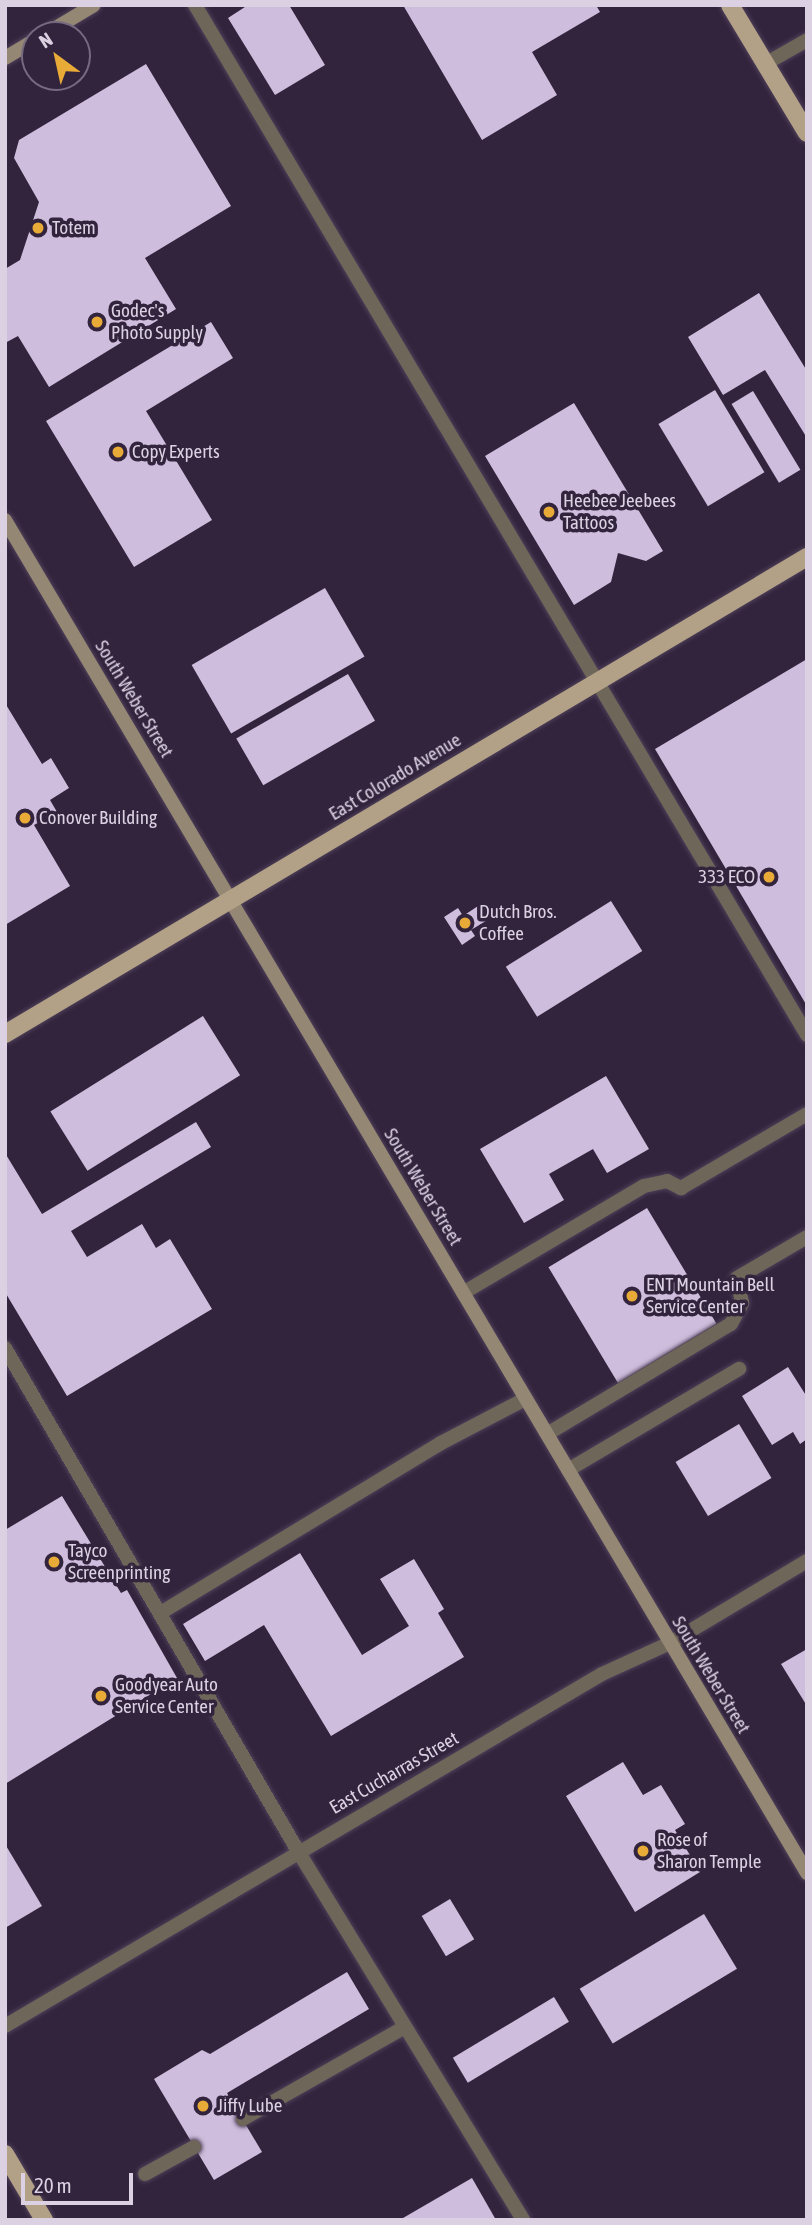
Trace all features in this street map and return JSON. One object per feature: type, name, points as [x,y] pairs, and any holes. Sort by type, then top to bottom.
[{"type":"main road","points":[[730,5],[807,133]]},
{"type":"main road","name":"East Colorado Avenue","points":[[5,1034],[807,557]]},
{"type":"main road","points":[[5,2154],[44,2220]]},
{"type":"street","points":[[67,21],[94,5]]},
{"type":"street","points":[[195,5],[807,1035]]},
{"type":"street","points":[[765,64],[807,40]]},
{"type":"street","points":[[5,58],[21,48]]},
{"type":"street","name":"South Weber Street","points":[[5,520],[807,1873]]},
{"type":"street","points":[[463,1293],[644,1186],[667,1181],[681,1188],[804,1120]]},
{"type":"street","points":[[547,1434],[731,1324],[742,1303],[737,1278],[807,1237]]},
{"type":"street","points":[[5,1348],[162,1612],[298,1851],[523,2220]]},
{"type":"street","points":[[568,1470],[738,1369]]},
{"type":"street","points":[[162,1612],[441,1443],[526,1399]]},
{"type":"street","name":"East Cucharras Street","points":[[5,2026],[602,1674],[670,1643],[807,1561]]},
{"type":"street","points":[[243,2119],[405,2027]]},
{"type":"street","points":[[145,2174],[194,2147]]},
{"type":"building","points":[[248,5],[289,5],[325,65],[275,95],[228,18]]},
{"type":"building","points":[[403,5],[596,5],[600,12],[532,52],[557,95],[482,140]]},
{"type":"building","points":[[146,64],[231,206],[145,258],[176,309],[49,387],[18,336],[5,343],[5,269],[20,260],[39,202],[14,158],[19,140]]},
{"type":"building","points":[[759,293],[807,371],[807,438],[765,370],[723,395],[688,337]]},
{"type":"building","points":[[211,322],[233,358],[146,411],[212,520],[134,567],[46,421]]},
{"type":"building","points":[[715,390],[764,472],[708,506],[658,424]]},
{"type":"building","points":[[753,391],[800,470],[779,483],[732,404]]},
{"type":"building","points":[[574,403],[663,551],[646,561],[618,553],[611,582],[574,605],[485,456]]},
{"type":"building","points":[[325,588],[364,656],[231,733],[192,665]]},
{"type":"building","name":"333 ECO","points":[[807,659],[807,1006],[655,749]]},
{"type":"building","points":[[348,674],[375,721],[263,785],[236,738]]},
{"type":"building","name":"Conover Building","points":[[5,703],[42,764],[51,758],[69,788],[50,800],[57,812],[34,825],[70,886],[5,925]]},
{"type":"building","points":[[611,901],[642,951],[537,1017],[506,967]]},
{"type":"building","name":"Dutch Bros. Coffee","points":[[484,902],[494,916],[471,930],[475,936],[462,945],[444,917],[458,908],[463,916]]},
{"type":"building","points":[[203,1016],[240,1075],[87,1171],[50,1111]]},
{"type":"building","points":[[606,1076],[649,1149],[607,1173],[593,1149],[549,1174],[564,1200],[524,1223],[480,1149]]},
{"type":"building","points":[[196,1122],[211,1147],[71,1231],[87,1257],[142,1224],[156,1248],[170,1239],[212,1309],[67,1396],[5,1292],[5,1153],[42,1214]]},
{"type":"building","name":"ENT Mountain Bell Service Center","points":[[647,1208],[717,1324],[618,1383],[548,1267]]},
{"type":"building","points":[[788,1367],[807,1397],[807,1439],[800,1444],[793,1432],[772,1445],[742,1396]]},
{"type":"building","points":[[739,1424],[771,1478],[708,1516],[676,1462]]},
{"type":"building","points":[[62,1496],[121,1593],[127,1590],[177,1678],[5,1784],[5,1530]]},
{"type":"building","points":[[300,1553],[362,1655],[409,1626],[380,1579],[414,1559],[444,1609],[438,1613],[464,1657],[331,1736],[264,1625],[205,1661],[183,1624]]},
{"type":"building","points":[[807,1649],[807,1706],[781,1664]]},
{"type":"building","name":"Rose of Sharon Temple","points":[[623,1762],[643,1795],[661,1785],[685,1824],[675,1830],[700,1872],[635,1912],[566,1796]]},
{"type":"building","points":[[5,1844],[42,1906],[5,1928]]},
{"type":"building","points":[[450,1899],[474,1939],[446,1956],[422,1916]]},
{"type":"building","points":[[704,1914],[737,1969],[613,2044],[580,1989]]},
{"type":"building","points":[[347,1972],[369,2009],[227,2093],[262,2152],[214,2180],[154,2079],[202,2050],[210,2054]]},
{"type":"building","points":[[554,1997],[569,2022],[468,2083],[453,2058]]},
{"type":"building","points":[[472,2178],[496,2220],[404,2220],[403,2218]]},
{"type":"place","name":"Totem","points":[[38,228]]},
{"type":"place","name":"Godec's Photo Supply","points":[[97,322]]},
{"type":"place","name":"Copy Experts","points":[[118,452]]},
{"type":"place","name":"Heebee Jeebees Tattoos","points":[[549,512]]},
{"type":"place","name":"Conover Building","points":[[25,818]]},
{"type":"place","name":"333 ECO","points":[[769,877]]},
{"type":"place","name":"Dutch Bros. Coffee","points":[[465,923]]},
{"type":"place","name":"ENT Mountain Bell Service Center","points":[[632,1296]]},
{"type":"place","name":"Tayco Screenprinting","points":[[54,1562]]},
{"type":"place","name":"Goodyear Auto Service Center","points":[[101,1696]]},
{"type":"place","name":"Rose of Sharon Temple","points":[[643,1851]]},
{"type":"place","name":"Jiffy Lube","points":[[203,2106]]}]
